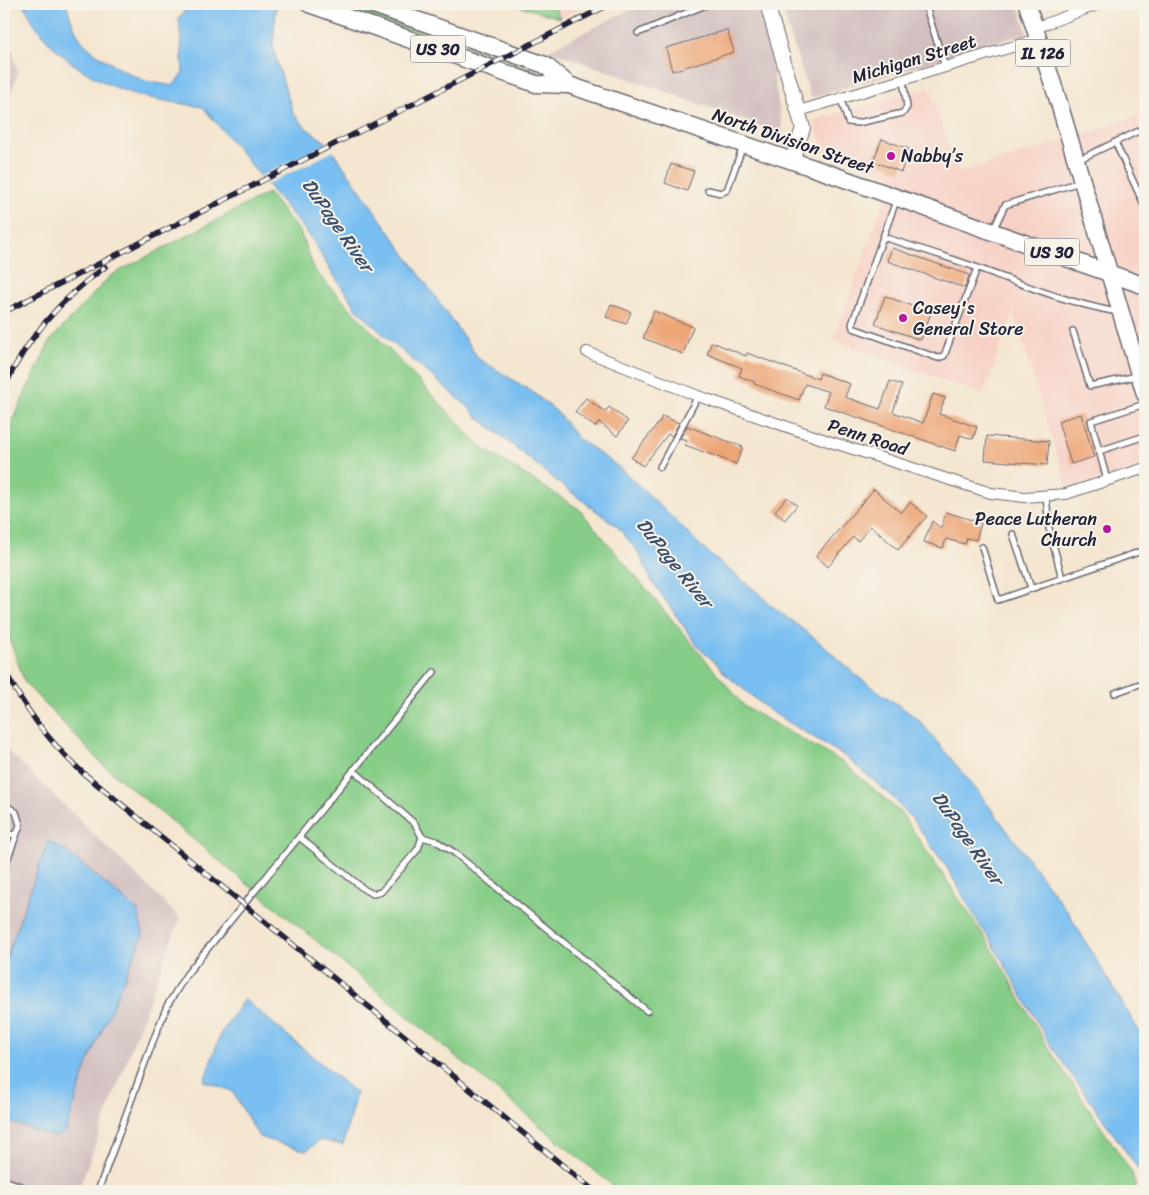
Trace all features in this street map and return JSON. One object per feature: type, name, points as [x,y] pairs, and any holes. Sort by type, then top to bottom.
[{"type":"main road","name":"North Division Street","points":[[308,4],[536,84],[569,84],[1145,286]]},
{"type":"main road","name":"North Division Street","points":[[371,4],[545,65],[569,84]]},
{"type":"main road","points":[[767,4],[803,128],[792,161]]},
{"type":"main road","name":"IL 126","points":[[1027,4],[1076,160]]},
{"type":"main road","points":[[1076,160],[1145,394]]},
{"type":"street","name":"Michigan Street","points":[[799,111],[945,67],[1036,34],[1099,4]]},
{"type":"street","name":"Penn Road","points":[[587,352],[698,396],[970,487],[1006,495],[1046,496],[1066,494],[1145,468]]},
{"type":"lane","points":[[638,33],[708,4]]},
{"type":"lane","points":[[925,4],[945,67]]},
{"type":"lane","points":[[841,98],[848,122],[858,123],[903,113],[907,107],[903,80]]},
{"type":"lane","points":[[1076,160],[1145,128]]},
{"type":"lane","points":[[1115,142],[1145,207]]},
{"type":"lane","points":[[708,190],[721,193],[727,190],[743,144]]},
{"type":"lane","points":[[992,231],[1005,205],[1081,182]]},
{"type":"lane","points":[[896,198],[852,324],[853,328],[938,358],[944,356],[977,268]]},
{"type":"lane","points":[[883,237],[1059,298],[1122,313]]},
{"type":"lane","points":[[1073,331],[1090,386],[1140,375]]},
{"type":"lane","points":[[660,467],[698,396]]},
{"type":"lane","points":[[1107,480],[1091,421],[1145,404]]},
{"type":"lane","points":[[1099,451],[1145,436]]},
{"type":"lane","points":[[1046,496],[1048,528],[1062,578]]},
{"type":"lane","points":[[1013,534],[1031,588]]},
{"type":"lane","points":[[982,547],[998,600],[1145,550]]},
{"type":"lane","points":[[98,1191],[153,1040],[167,1006],[186,975],[434,672]]},
{"type":"lane","points":[[1115,693],[1145,682]]},
{"type":"lane","points":[[354,770],[415,824],[422,837],[436,841],[456,853],[646,1011]]},
{"type":"lane","points":[[4,804],[16,812],[20,825],[4,869]]},
{"type":"lane","points":[[4,833],[16,835]]},
{"type":"lane","points":[[299,837],[365,890],[373,894],[381,892],[388,885],[418,849],[422,837]]},
{"type":"lane","points":[[4,1180],[33,1191]]},
{"type":"shaded area","points":[[553,4],[589,4],[560,18]]},
{"type":"shaded area","points":[[642,4],[757,4],[769,45],[783,134],[548,50]]},
{"type":"shaded area","points":[[780,4],[1018,4],[1027,33],[811,98]]},
{"type":"shaded area","points":[[4,25],[18,73],[4,111]]},
{"type":"shaded area","points":[[929,87],[959,173],[1087,134],[1145,113],[1145,464],[1068,490],[1013,312],[984,395],[833,340],[893,177],[823,151],[814,120]]},
{"type":"shaded area","points":[[4,749],[180,918],[78,1191],[4,1191]]},
{"type":"green space","points":[[332,4],[347,4],[541,72],[539,76]]},
{"type":"green space","points":[[511,4],[553,4],[560,18]]},
{"type":"green space","points":[[268,193],[300,232],[315,271],[481,447],[579,509],[745,707],[844,763],[901,813],[988,942],[1049,1049],[1132,1173],[1137,1191],[619,1191],[102,764],[25,683],[4,624],[4,438],[50,341],[110,276]]},
{"type":"water","name":"DuPage River","points":[[24,4],[66,4],[81,40],[92,51],[139,78],[173,86],[183,72],[179,17],[193,4],[276,4],[273,49],[293,113],[306,128],[327,143],[479,359],[531,391],[557,412],[577,438],[617,466],[709,554],[761,595],[769,604],[817,640],[858,677],[918,719],[980,794],[1067,911],[1145,1041],[1145,1178],[1051,1046],[946,866],[896,800],[846,757],[770,711],[724,673],[698,647],[652,581],[638,552],[618,527],[567,489],[475,415],[472,410],[388,339],[358,310],[330,270],[310,236],[203,107],[127,92],[90,75],[58,51],[44,37]]},
{"type":"water","points":[[48,841],[65,850],[138,911],[143,935],[87,1065],[65,1133],[54,1137],[4,1120],[4,964]]},
{"type":"water","points":[[244,999],[356,1093],[343,1145],[320,1140],[306,1151],[259,1137],[232,1091],[204,1081],[221,1033]]},
{"type":"pier","points":[[329,142],[336,150],[264,186],[257,178]]},
{"type":"building","points":[[727,30],[734,52],[672,71],[666,48]]},
{"type":"building","name":"Nabby’s","points":[[882,139],[909,149],[901,172],[873,161]]},
{"type":"building","points":[[671,164],[694,171],[687,191],[665,183]]},
{"type":"building","name":"Casey's General Store","points":[[892,248],[969,275],[965,288],[887,261]]},
{"type":"building","name":"Casey's General Store","points":[[885,296],[931,313],[921,340],[875,324]]},
{"type":"building","points":[[611,304],[631,312],[626,324],[606,317]]},
{"type":"building","points":[[654,311],[693,327],[683,354],[643,338]]},
{"type":"building","points":[[712,342],[746,356],[747,353],[818,379],[820,373],[850,384],[845,397],[880,409],[890,381],[902,385],[893,412],[923,423],[933,394],[945,398],[939,414],[977,427],[973,439],[960,435],[955,451],[824,406],[829,392],[805,384],[799,400],[754,384],[755,382],[739,376],[742,368],[707,354]]},
{"type":"building","points":[[586,398],[605,412],[609,407],[628,421],[617,436],[599,422],[595,427],[575,412]]},
{"type":"building","points":[[1081,414],[1094,457],[1071,464],[1058,421]]},
{"type":"building","points":[[662,416],[679,423],[672,436],[668,434],[643,466],[631,458]]},
{"type":"building","points":[[687,426],[743,447],[736,464],[685,445],[687,440],[680,438]]},
{"type":"building","points":[[987,436],[1049,441],[1047,465],[985,460]]},
{"type":"building","points":[[874,489],[901,513],[910,502],[927,516],[898,550],[871,526],[858,541],[853,537],[828,567],[816,556]]},
{"type":"building","points":[[787,497],[797,505],[785,520],[775,511]]},
{"type":"building","points":[[946,512],[981,523],[976,540],[967,538],[965,544],[946,539],[943,548],[924,542],[932,521],[941,528]]},
{"type":"railway","points":[[4,312],[610,4]]},
{"type":"railway","points":[[4,388],[34,336],[74,292],[105,267]]},
{"type":"railway","points":[[4,669],[38,724],[82,772],[594,1191]]},
{"type":"place","name":"Nabby’s","points":[[891,156]]},
{"type":"place","name":"Casey's General Store","points":[[903,318]]},
{"type":"place","name":"Peace Lutheran Church","points":[[1107,529]]}]
